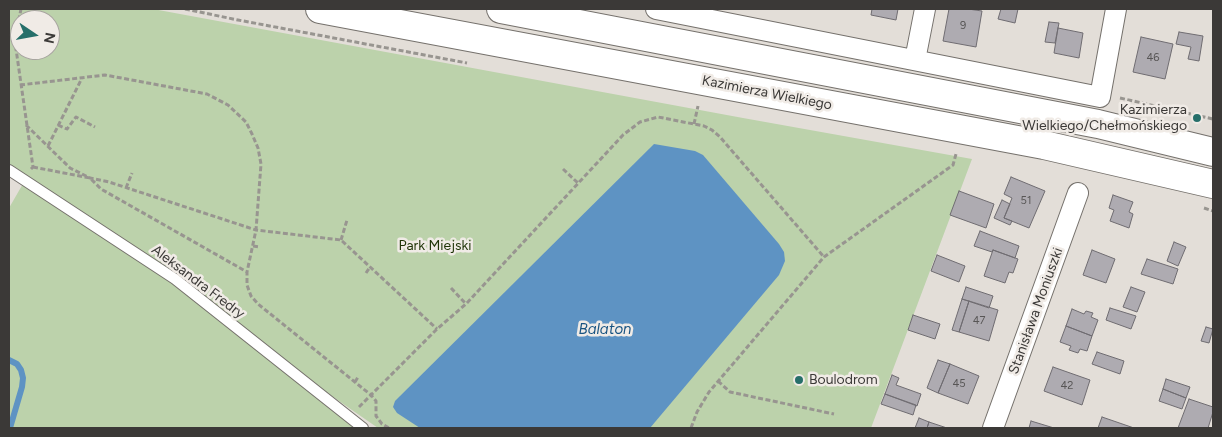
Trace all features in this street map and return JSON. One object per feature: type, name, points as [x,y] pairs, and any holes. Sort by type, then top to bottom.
[{"type":"main road","name":"Kazimierza Wielkiego","points":[[320,9],[412,18],[1044,144],[1213,184]]},
{"type":"main road","points":[[502,9],[1098,124],[1213,152]]},
{"type":"street","points":[[656,9],[736,16],[915,60],[1100,97],[1116,9]]},
{"type":"street","points":[[915,60],[925,9]]},
{"type":"street","name":"Stanisława Moniuszki","points":[[993,428],[1078,193]]},
{"type":"lane","name":"Aleksandra Fredry","points":[[9,170],[175,279],[363,428]]},
{"type":"path","points":[[21,9],[16,24],[15,42],[32,167],[25,180]]},
{"type":"path","points":[[20,85],[105,75],[207,94],[228,105],[246,122],[258,148],[261,164],[256,230],[247,272],[247,285],[251,296],[258,304],[371,395],[376,401],[376,416],[382,424],[389,428]]},
{"type":"path","points":[[47,146],[82,77]]},
{"type":"path","points":[[1100,97],[1109,96],[1213,119]]},
{"type":"path","points":[[694,124],[698,106]]},
{"type":"path","points":[[58,125],[67,129],[76,117],[95,127]]},
{"type":"path","points":[[349,417],[437,329],[466,304],[623,135],[640,122],[658,117],[704,126],[720,136],[824,257]]},
{"type":"path","points":[[26,125],[70,168],[90,178],[101,189],[247,272]]},
{"type":"path","points":[[691,428],[708,392],[824,257],[952,166],[956,154]]},
{"type":"path","points":[[32,167],[90,178],[126,188],[256,230],[341,240],[437,329]]},
{"type":"path","points":[[563,170],[579,184]]},
{"type":"path","points":[[126,188],[132,172]]},
{"type":"path","points":[[341,240],[348,220]]},
{"type":"path","points":[[253,246],[260,246]]},
{"type":"path","points":[[366,272],[370,267]]},
{"type":"path","points":[[452,288],[466,304]]},
{"type":"path","points":[[355,382],[358,377]]},
{"type":"path","points":[[718,381],[730,392],[834,414]]},
{"type":"green space","name":"Park Miejski","points":[[9,9],[153,9],[972,159],[871,428],[378,428],[271,354],[364,428],[9,428],[9,208],[24,182],[9,171]]},
{"type":"water","name":"Balaton","points":[[654,144],[695,151],[703,155],[779,244],[784,252],[785,261],[779,275],[650,428],[420,428],[397,413],[393,407],[395,401]]},
{"type":"building","points":[[872,9],[898,9],[896,20],[871,15]]},
{"type":"building","points":[[949,9],[982,11],[976,47],[943,41]]},
{"type":"building","points":[[1001,9],[1018,9],[1015,23],[998,19]]},
{"type":"building","points":[[1049,22],[1059,23],[1055,43],[1045,42]]},
{"type":"building","points":[[1058,28],[1083,33],[1079,58],[1054,53]]},
{"type":"building","points":[[1179,32],[1203,36],[1199,61],[1188,59],[1191,47],[1176,44]]},
{"type":"building","points":[[1141,37],[1173,44],[1165,79],[1133,72]]},
{"type":"building","points":[[1011,177],[1045,191],[1029,228],[1004,218],[1012,198],[1004,194]]},
{"type":"building","points":[[959,191],[994,204],[986,228],[950,215]]},
{"type":"building","points":[[1113,195],[1133,202],[1129,212],[1133,214],[1129,228],[1110,221],[1114,210],[1109,208]]},
{"type":"building","points":[[1002,200],[1010,204],[1004,218],[1012,221],[1010,225],[994,218]]},
{"type":"building","points":[[980,231],[1019,246],[1015,258],[974,246]]},
{"type":"building","points":[[1174,242],[1186,247],[1178,266],[1167,261]]},
{"type":"building","points":[[993,250],[1018,259],[1013,273],[1009,272],[1005,283],[984,276]]},
{"type":"building","points":[[1092,250],[1115,259],[1106,283],[1083,275]]},
{"type":"building","points":[[937,255],[965,266],[959,282],[931,271]]},
{"type":"building","points":[[1147,259],[1178,269],[1173,284],[1141,274]]},
{"type":"building","points":[[966,287],[993,296],[989,308],[962,299]]},
{"type":"building","points":[[1131,287],[1145,292],[1137,312],[1123,307]]},
{"type":"building","points":[[962,299],[969,301],[959,332],[952,330]]},
{"type":"building","points":[[969,301],[998,310],[989,341],[959,332]]},
{"type":"building","points":[[1110,308],[1136,316],[1131,329],[1106,320]]},
{"type":"building","points":[[1072,309],[1084,314],[1086,311],[1093,313],[1091,317],[1098,320],[1092,336],[1066,326]]},
{"type":"building","points":[[913,315],[940,324],[935,339],[908,330]]},
{"type":"building","points":[[1066,326],[1092,336],[1087,351],[1080,349],[1078,353],[1069,350],[1071,346],[1060,342]]},
{"type":"building","points":[[1206,327],[1213,329],[1209,343],[1201,341]]},
{"type":"building","points":[[1097,352],[1124,361],[1120,374],[1092,364]]},
{"type":"building","points":[[938,360],[950,364],[938,393],[927,388]]},
{"type":"building","points":[[950,364],[979,376],[968,404],[938,393]]},
{"type":"building","points":[[1053,367],[1090,380],[1082,405],[1044,391]]},
{"type":"building","points":[[892,375],[899,378],[896,385],[921,394],[917,406],[885,394]]},
{"type":"building","points":[[1166,379],[1190,387],[1186,398],[1163,389]]},
{"type":"building","points":[[1163,389],[1186,398],[1182,409],[1159,401]]},
{"type":"building","points":[[885,394],[916,405],[913,415],[881,404]]},
{"type":"building","points":[[1189,399],[1213,407],[1208,428],[1178,428]]},
{"type":"building","points":[[1102,417],[1134,428],[1098,428]]},
{"type":"building","points":[[919,418],[929,422],[927,428],[915,428]]},
{"type":"building","points":[[1031,421],[1054,428],[1029,428]]},
{"type":"building","points":[[929,422],[947,428],[927,428]]},
{"type":"waterway","points":[[9,360],[17,364],[23,378],[10,428]]},
{"type":"place","name":"Kazimierza Wielkiego/Chełmońskiego","points":[[1197,118]]},
{"type":"place","name":"Boulodrom","points":[[799,380]]}]
